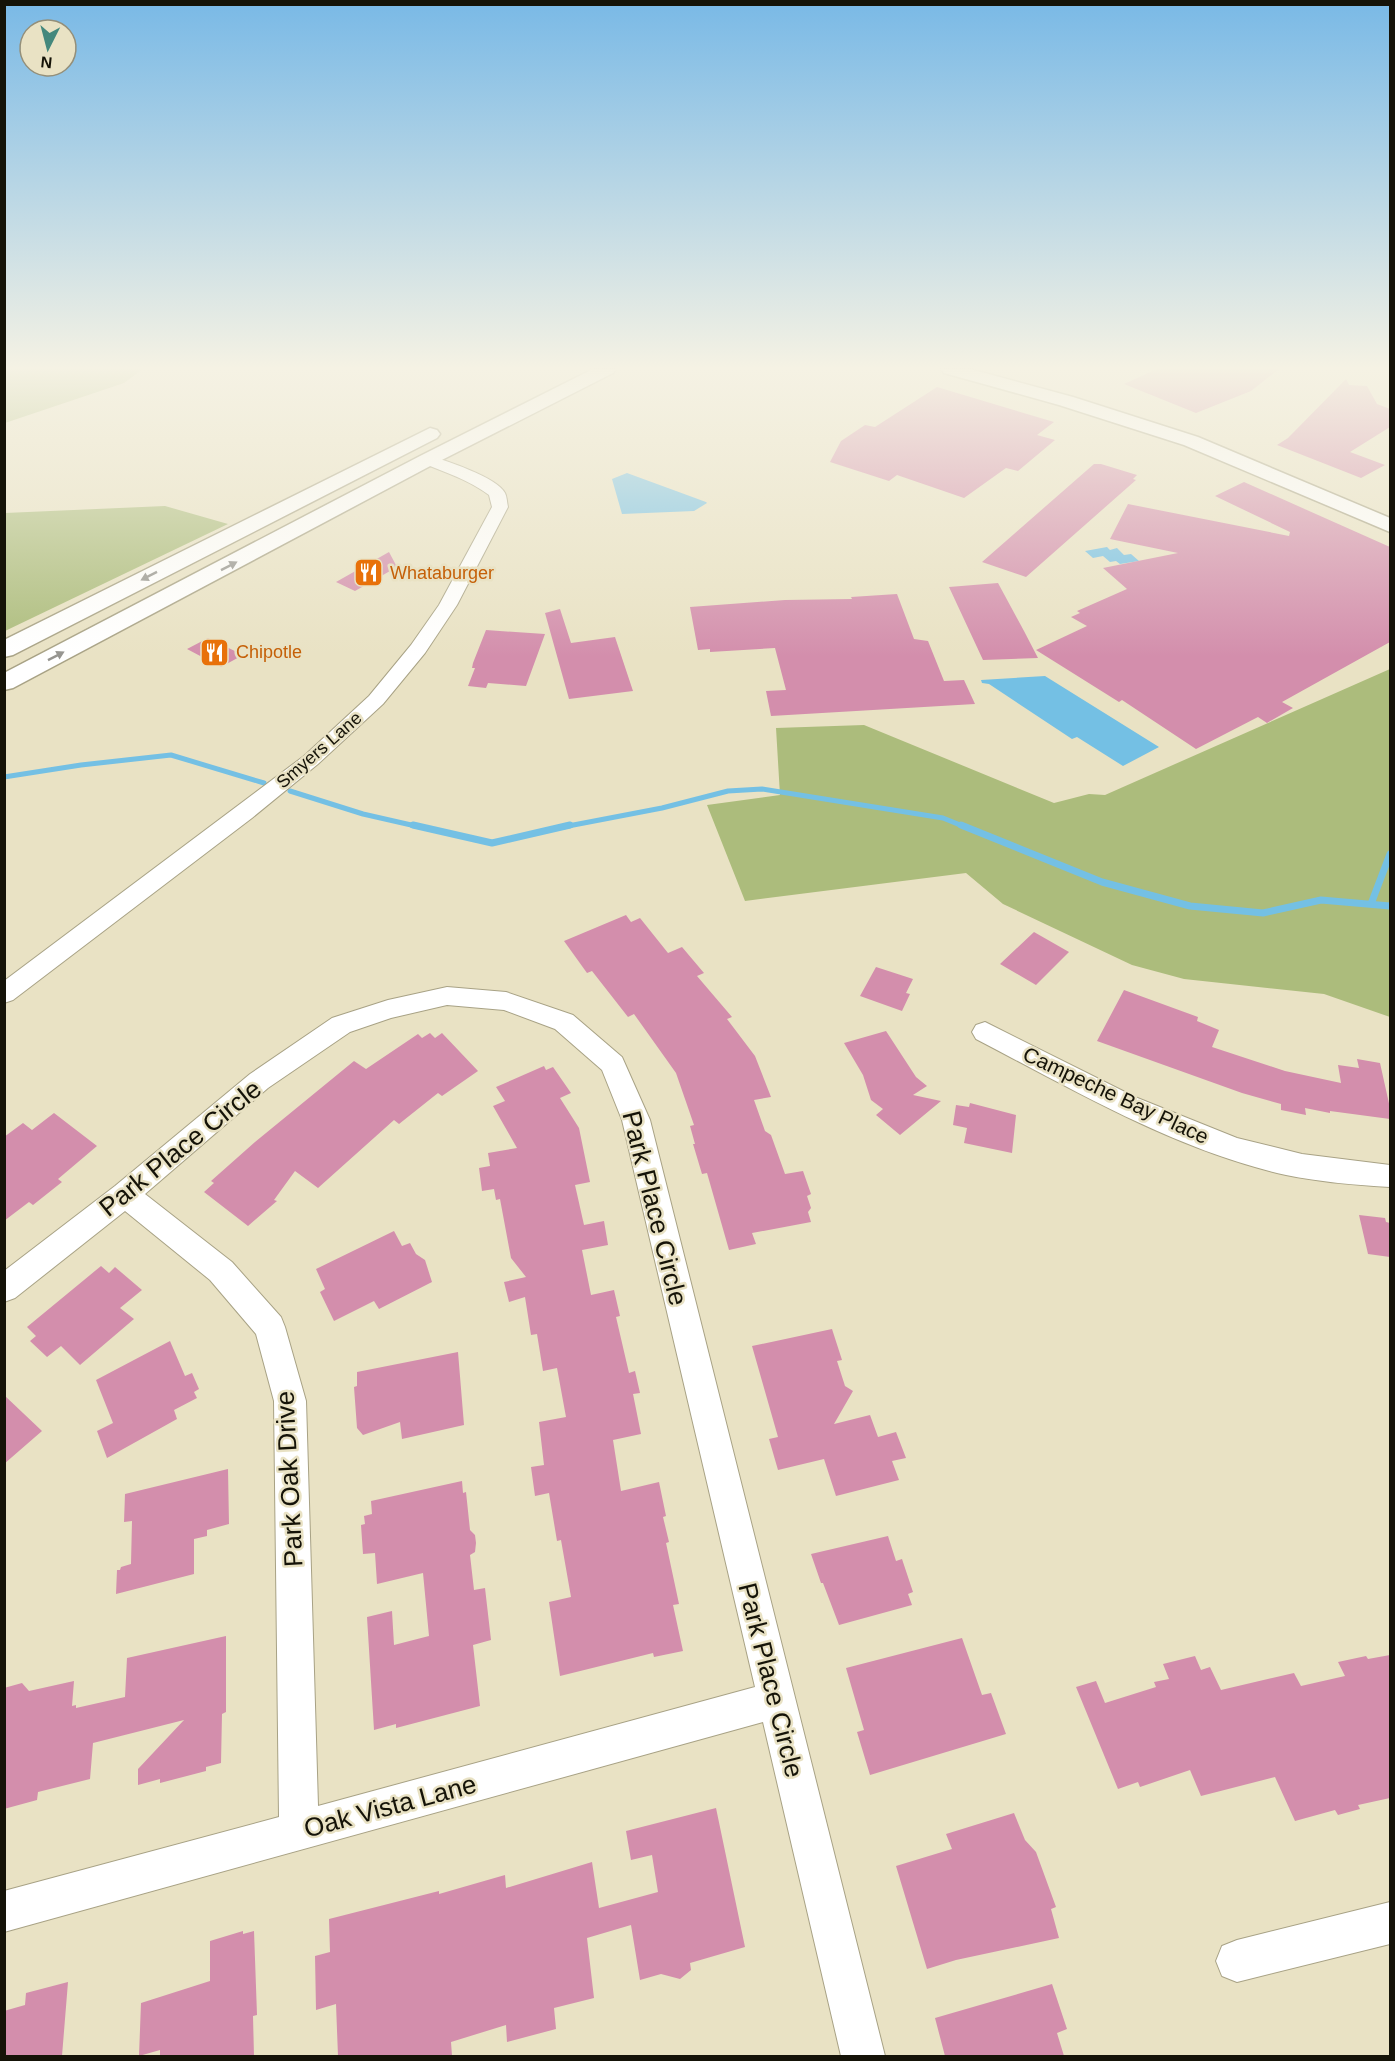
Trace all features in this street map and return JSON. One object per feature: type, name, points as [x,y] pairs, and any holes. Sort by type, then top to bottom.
[{"type":"main road","points":[[4,650],[368,465]]},
{"type":"main road","points":[[4,683],[417,465]]},
{"type":"main road","points":[[1248,465],[1390,526]]},
{"type":"main road","points":[[1280,465],[1390,510]]},
{"type":"street","name":"Smyers Lane","points":[[4,994],[312,759],[376,700],[399,673],[448,604],[500,507],[497,493],[491,488],[440,465]]},
{"type":"street","name":"Park Place Circle","points":[[4,1289],[125,1194],[259,1081],[340,1025],[388,1009],[447,996],[506,1001],[564,1022],[613,1064],[636,1120],[863,2056]]},
{"type":"street","name":"Campeche Bay Place","points":[[985,1032],[1128,1105],[1204,1139],[1274,1161],[1390,1176]]},
{"type":"street","name":"Park Oak Drive","points":[[125,1194],[221,1271],[270,1327],[290,1401],[299,1831]]},
{"type":"street","name":"Oak Vista Lane","points":[[4,1912],[776,1700]]},
{"type":"street","points":[[1237,1961],[1390,1923]]},
{"type":"green space","points":[[165,506],[228,524],[5,631],[5,513]]},
{"type":"green space","points":[[1390,669],[1390,1017],[1324,994],[1184,979],[1132,965],[1003,904],[966,873],[745,901],[707,805],[780,795],[776,728],[864,725],[1054,803],[1089,794],[1105,795]]},
{"type":"water","points":[[627,473],[707,503],[694,511],[622,514],[612,479]]},
{"type":"water","points":[[1107,547],[1110,550],[1117,548],[1124,555],[1131,554],[1139,561],[1120,564],[1116,561],[1110,562],[1103,556],[1093,558],[1085,551]]},
{"type":"water","points":[[1045,676],[1159,747],[1123,766],[1077,737],[1072,739],[989,684],[982,683],[981,680]]},
{"type":"building","points":[[840,465],[1025,465],[1018,471],[1006,468],[964,498],[897,475],[889,481]]},
{"type":"building","points":[[1093,465],[1105,465],[1137,475],[1133,479],[1136,480],[1026,577],[982,562]]},
{"type":"building","points":[[1328,465],[1385,465],[1361,478]]},
{"type":"building","points":[[1244,482],[1390,547],[1390,642],[1282,702],[1293,708],[1267,723],[1258,717],[1196,749],[1122,700],[1119,702],[1036,650],[1087,626],[1071,617],[1080,613],[1077,611],[1127,589],[1103,568],[1178,553],[1110,539],[1128,504],[1289,536],[1290,532],[1215,496]]},
{"type":"building","name":"Whataburger","points":[[389,552],[397,567],[355,591],[336,582]]},
{"type":"building","points":[[998,583],[1038,658],[983,660],[949,587]]},
{"type":"building","points":[[897,594],[914,639],[928,641],[944,681],[964,680],[975,704],[771,716],[766,691],[786,690],[775,648],[710,652],[710,649],[698,650],[690,607],[785,600],[852,599],[851,597]]},
{"type":"building","points":[[560,609],[571,643],[615,637],[633,691],[569,699],[545,613]]},
{"type":"building","points":[[486,630],[545,634],[526,686],[488,683],[486,688],[468,686],[475,668],[472,668],[473,663]]},
{"type":"building","name":"Chipotle","points":[[208,638],[243,655],[221,667],[187,649]]},
{"type":"building","points":[[626,915],[631,922],[640,918],[668,953],[682,947],[704,973],[697,976],[732,1017],[727,1019],[755,1056],[771,1097],[754,1100],[765,1131],[771,1135],[785,1174],[803,1171],[811,1194],[807,1196],[811,1208],[808,1212],[811,1222],[752,1233],[756,1244],[729,1250],[707,1173],[702,1174],[693,1144],[695,1144],[690,1126],[694,1125],[676,1073],[634,1014],[628,1017],[592,971],[587,973],[564,941]]},
{"type":"building","points":[[1034,932],[1069,952],[1036,985],[1000,964]]},
{"type":"building","points":[[876,967],[913,979],[906,993],[910,994],[902,1011],[860,996]]},
{"type":"building","points":[[1124,990],[1198,1017],[1197,1021],[1219,1030],[1212,1047],[1285,1071],[1341,1083],[1338,1065],[1359,1068],[1357,1059],[1380,1063],[1390,1108],[1390,1119],[1305,1108],[1306,1115],[1281,1110],[1281,1104],[1242,1093],[1097,1041]]},
{"type":"building","points":[[886,1031],[916,1077],[927,1086],[913,1095],[941,1101],[900,1135],[876,1115],[883,1109],[871,1100],[863,1075],[844,1043]]},
{"type":"building","points":[[430,1033],[435,1038],[442,1033],[478,1071],[442,1096],[438,1093],[399,1124],[394,1120],[318,1188],[295,1171],[274,1200],[277,1201],[248,1226],[204,1192],[214,1183],[211,1181],[255,1142],[354,1061],[366,1069],[418,1034],[422,1038]]},
{"type":"building","points":[[544,1066],[546,1070],[553,1067],[571,1093],[560,1098],[579,1128],[590,1182],[575,1185],[584,1225],[604,1221],[608,1245],[582,1250],[591,1295],[614,1290],[620,1316],[616,1317],[629,1373],[635,1371],[640,1393],[633,1394],[641,1434],[613,1440],[621,1491],[659,1482],[666,1516],[663,1517],[669,1542],[666,1543],[679,1604],[673,1605],[683,1651],[654,1657],[653,1653],[560,1676],[549,1602],[571,1597],[561,1540],[557,1541],[549,1493],[535,1496],[531,1467],[544,1465],[539,1422],[566,1417],[557,1368],[543,1371],[537,1334],[531,1335],[525,1297],[509,1302],[504,1282],[526,1277],[511,1258],[500,1199],[496,1200],[494,1189],[482,1191],[479,1168],[490,1166],[488,1153],[517,1148],[493,1106],[505,1101],[496,1087]]},
{"type":"building","points":[[970,1103],[1016,1115],[1012,1153],[964,1143],[967,1128],[953,1125],[956,1105],[969,1107]]},
{"type":"building","points":[[54,1113],[97,1146],[58,1179],[62,1182],[33,1205],[29,1202],[4,1221],[4,1137],[23,1123],[32,1130]]},
{"type":"building","points":[[1359,1215],[1385,1218],[1386,1222],[1390,1223],[1390,1257],[1368,1254]]},
{"type":"building","points":[[394,1231],[402,1246],[410,1243],[416,1254],[425,1260],[432,1282],[379,1309],[374,1301],[334,1321],[320,1292],[325,1289],[316,1269]]},
{"type":"building","points":[[101,1266],[109,1273],[115,1267],[142,1290],[120,1308],[134,1319],[80,1365],[61,1346],[47,1357],[30,1341],[36,1336],[27,1327]]},
{"type":"building","points":[[832,1329],[842,1360],[837,1361],[845,1386],[853,1391],[834,1424],[870,1415],[878,1437],[896,1432],[906,1458],[892,1461],[899,1480],[836,1496],[824,1459],[778,1470],[769,1439],[778,1437],[752,1346]]},
{"type":"building","points":[[170,1341],[185,1376],[192,1373],[199,1389],[194,1392],[197,1398],[174,1410],[177,1419],[107,1458],[97,1431],[113,1423],[96,1380]]},
{"type":"building","points":[[458,1352],[464,1425],[402,1439],[400,1422],[363,1435],[357,1428],[354,1387],[357,1386],[357,1372]]},
{"type":"building","points":[[4,1395],[42,1431],[4,1464]]},
{"type":"building","points":[[228,1469],[229,1524],[207,1530],[207,1536],[194,1539],[194,1574],[116,1594],[117,1570],[131,1564],[132,1521],[124,1522],[125,1494]]},
{"type":"building","points":[[462,1481],[463,1493],[466,1492],[470,1530],[475,1535],[476,1543],[475,1552],[470,1555],[474,1590],[485,1588],[491,1640],[473,1645],[480,1706],[396,1728],[396,1724],[374,1730],[367,1617],[392,1611],[394,1645],[429,1636],[423,1573],[377,1584],[375,1553],[363,1554],[361,1525],[365,1524],[364,1516],[372,1514],[371,1501]]},
{"type":"building","points":[[888,1536],[896,1561],[902,1559],[913,1592],[908,1594],[912,1605],[839,1625],[811,1554]]},
{"type":"building","points":[[226,1636],[226,1712],[222,1714],[221,1763],[206,1767],[206,1771],[160,1783],[160,1779],[138,1785],[138,1769],[184,1720],[93,1743],[90,1779],[38,1792],[37,1800],[4,1809],[4,1688],[22,1683],[29,1691],[74,1681],[72,1706],[76,1705],[76,1708],[125,1697],[127,1658]]},
{"type":"building","points":[[962,1638],[982,1695],[991,1693],[1006,1734],[870,1775],[857,1732],[864,1730],[846,1668]]},
{"type":"building","points":[[1390,1655],[1390,1798],[1358,1805],[1360,1809],[1338,1815],[1335,1810],[1295,1821],[1275,1777],[1201,1796],[1190,1770],[1140,1787],[1138,1782],[1118,1789],[1076,1687],[1096,1681],[1105,1703],[1156,1687],[1154,1682],[1169,1679],[1163,1664],[1195,1656],[1201,1670],[1210,1667],[1221,1690],[1294,1673],[1301,1686],[1345,1676],[1338,1662],[1366,1656],[1368,1659]]},
{"type":"building","points":[[716,1808],[745,1947],[690,1963],[691,1970],[680,1979],[661,1974],[640,1980],[631,1925],[587,1938],[594,1998],[554,2008],[556,2029],[507,2042],[506,2025],[451,2042],[452,2056],[338,2056],[336,2004],[316,2010],[315,1956],[330,1952],[329,1919],[439,1891],[439,1894],[505,1875],[506,1888],[592,1862],[599,1908],[658,1892],[652,1855],[631,1860],[626,1831]]},
{"type":"building","points":[[1014,1813],[1025,1840],[1036,1852],[1056,1907],[1051,1909],[1059,1938],[956,1960],[927,1969],[896,1866],[952,1849],[946,1834]]},
{"type":"building","points":[[243,1931],[243,1934],[254,1931],[257,2015],[253,2016],[254,2056],[160,2056],[160,2050],[139,2056],[141,2003],[210,1981],[210,1941]]},
{"type":"building","points":[[68,1982],[62,2056],[4,2056],[4,2011],[25,2005],[26,1993]]},
{"type":"building","points":[[1052,1984],[1067,2029],[1057,2033],[1064,2056],[945,2056],[935,2018]]},
{"type":"waterway","points":[[4,777],[81,765],[171,755],[264,783]]},
{"type":"waterway","points":[[563,827],[662,808],[728,791],[762,789],[943,818],[965,827]]},
{"type":"waterway","points":[[290,791],[363,814],[420,827]]},
{"type":"waterway","points":[[413,825],[492,843],[570,825]]},
{"type":"waterway","points":[[961,825],[1102,882],[1190,906],[1263,913],[1321,900],[1390,906]]},
{"type":"waterway","points":[[1371,904],[1390,854]]},
{"type":"place","name":"Whataburger","points":[[369,573]]},
{"type":"place","name":"Chipotle","points":[[215,652]]}]
